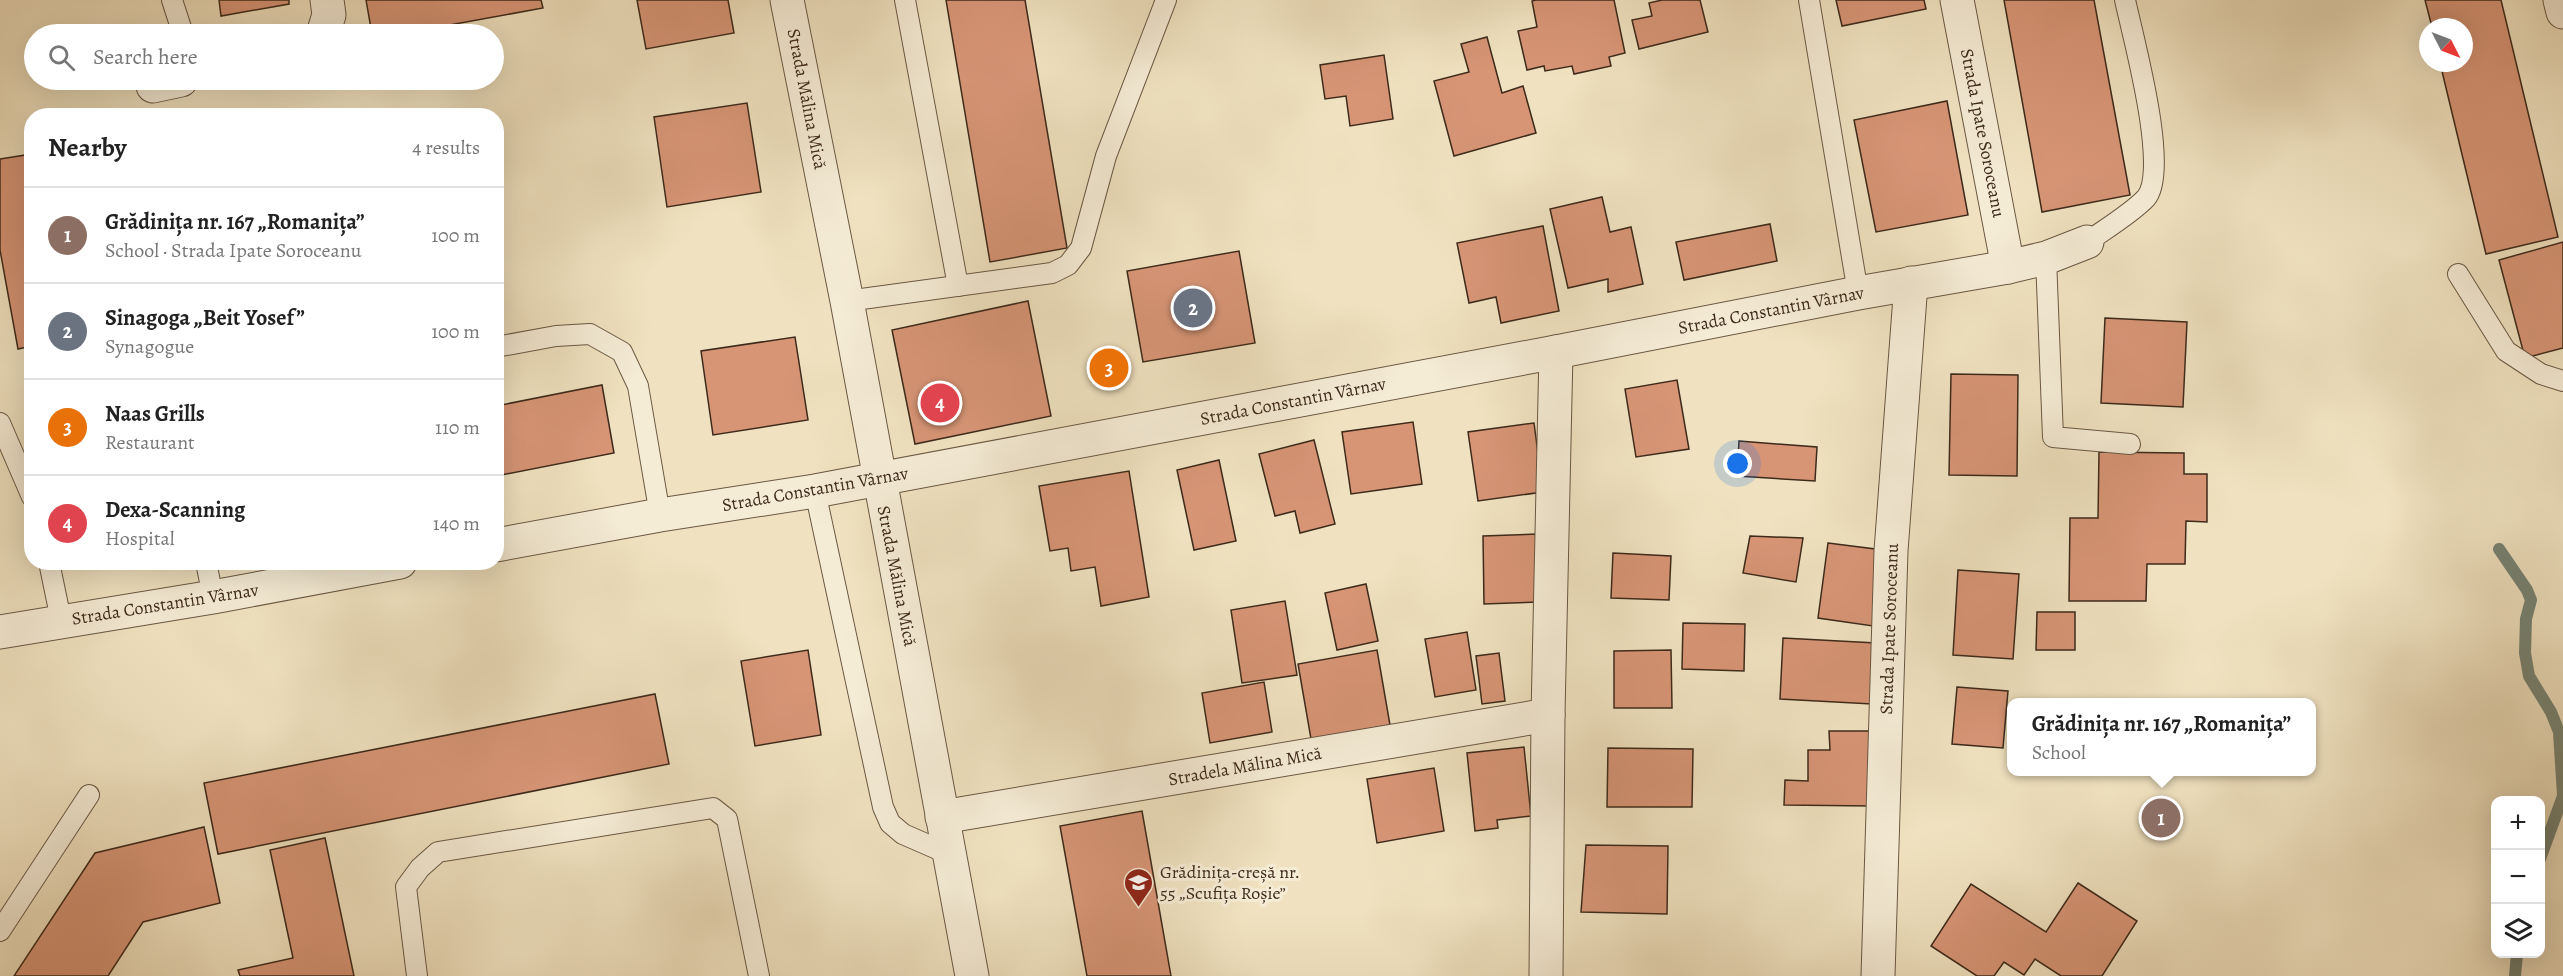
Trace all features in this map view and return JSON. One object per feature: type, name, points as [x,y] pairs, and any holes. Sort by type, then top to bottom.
[{"type":"street","points":[[326,24],[329,15],[327,0]]},
{"type":"street","name":"Strada Mălina Mică","points":[[787,0],[847,301],[972,976]]},
{"type":"street","name":"Strada Ipate Soroceanu","points":[[1957,0],[2008,267]]},
{"type":"street","points":[[2560,0],[2563,12]]},
{"type":"street","name":"Strada Constantin Vârnav","points":[[504,543],[660,514],[815,491],[1556,352],[1858,292],[2008,267],[2046,258],[2087,242]]},
{"type":"street","name":"Strada Ipate Soroceanu","points":[[1878,976],[1891,551],[1911,283]]},
{"type":"street","points":[[1546,976],[1548,715],[1556,352]]},
{"type":"street","name":"Strada Constantin Vârnav","points":[[0,632],[61,620],[213,597],[357,570]]},
{"type":"street","name":"Stradela Mălina Mică","points":[[942,818],[1548,715]]},
{"type":"lane","points":[[172,0],[180,24]]},
{"type":"lane","points":[[905,0],[958,286]]},
{"type":"lane","points":[[847,301],[1052,273],[1068,265],[1081,248],[1106,156],[1166,0]]},
{"type":"lane","points":[[1809,0],[1858,292]]},
{"type":"lane","points":[[2087,242],[2147,197],[2154,179],[2152,129],[2125,0]]},
{"type":"lane","points":[[2046,258],[2053,437],[2130,444]]},
{"type":"lane","points":[[2458,274],[2506,351],[2541,374],[2563,381]]},
{"type":"lane","points":[[504,346],[556,336],[590,334],[622,352],[638,386],[660,514]]},
{"type":"lane","points":[[0,423],[24,478]]},
{"type":"lane","points":[[815,491],[883,807],[890,823],[903,834],[951,855]]},
{"type":"lane","points":[[51,570],[61,620]]},
{"type":"lane","points":[[208,570],[213,597]]},
{"type":"lane","points":[[0,931],[89,795]]},
{"type":"lane","points":[[417,976],[406,887],[420,867],[438,852],[713,808],[727,819],[759,976]]},
{"type":"building","points":[[219,0],[289,0],[289,4],[221,16]]},
{"type":"building","points":[[366,0],[541,0],[543,8],[455,24],[370,24]]},
{"type":"building","points":[[637,0],[728,0],[734,33],[646,49]]},
{"type":"building","points":[[946,0],[1025,0],[1067,248],[990,262]]},
{"type":"building","points":[[1614,0],[1625,53],[1609,57],[1611,66],[1574,74],[1572,66],[1545,71],[1544,66],[1527,70],[1518,31],[1537,27],[1532,1]]},
{"type":"building","points":[[1662,0],[1700,0],[1708,32],[1639,49],[1632,20],[1652,16],[1649,3]]},
{"type":"building","points":[[1836,0],[1924,0],[1926,9],[1842,26]]},
{"type":"building","points":[[2004,0],[2094,0],[2130,195],[2042,212]]},
{"type":"building","points":[[2425,0],[2501,0],[2558,237],[2486,254],[2442,72],[2473,72],[2473,18],[2430,18]]},
{"type":"building","points":[[1487,37],[1502,93],[1523,86],[1536,133],[1454,156],[1434,81],[1469,72],[1461,44]]},
{"type":"building","points":[[1384,55],[1393,119],[1350,126],[1346,96],[1325,99],[1320,65]]},
{"type":"building","points":[[1947,101],[1968,215],[1876,232],[1854,120]]},
{"type":"building","points":[[747,103],[761,192],[667,207],[654,117]]},
{"type":"building","points":[[24,155],[24,348],[18,349],[0,250],[0,159]]},
{"type":"building","points":[[1602,197],[1610,232],[1631,227],[1643,284],[1608,292],[1608,279],[1568,288],[1550,209]]},
{"type":"building","points":[[1770,224],[1777,261],[1684,280],[1676,242]]},
{"type":"building","points":[[1543,226],[1559,311],[1501,323],[1496,297],[1469,303],[1457,243]]},
{"type":"building","points":[[2563,242],[2563,348],[2525,358],[2499,260]]},
{"type":"building","points":[[1239,251],[1255,343],[1143,362],[1127,271]]},
{"type":"building","points":[[1028,301],[1051,416],[915,444],[892,330]]},
{"type":"building","points":[[2105,318],[2187,322],[2183,407],[2101,403]]},
{"type":"building","points":[[795,337],[808,420],[713,435],[701,351]]},
{"type":"building","points":[[1951,374],[2018,375],[2017,476],[1949,475]]},
{"type":"building","points":[[1677,380],[1689,449],[1636,457],[1625,389]]},
{"type":"building","points":[[602,385],[614,453],[504,474],[504,404]]},
{"type":"building","points":[[1413,422],[1422,484],[1351,494],[1342,432]]},
{"type":"building","points":[[1534,423],[1543,492],[1478,501],[1468,432]]},
{"type":"building","points":[[1314,440],[1335,524],[1300,533],[1295,511],[1275,516],[1259,454]]},
{"type":"building","points":[[1739,441],[1817,447],[1815,481],[1737,476]]},
{"type":"building","points":[[2099,452],[2184,453],[2184,474],[2207,474],[2207,522],[2186,521],[2185,564],[2147,564],[2146,601],[2069,601],[2070,518],[2098,518]]},
{"type":"building","points":[[1219,460],[1236,541],[1194,550],[1177,470]]},
{"type":"building","points":[[1129,471],[1149,597],[1101,606],[1095,567],[1071,571],[1068,548],[1050,551],[1039,486]]},
{"type":"building","points":[[1538,534],[1540,602],[1484,604],[1483,536]]},
{"type":"building","points":[[1750,536],[1803,538],[1796,582],[1743,573]]},
{"type":"building","points":[[1828,543],[1883,550],[1873,626],[1818,618]]},
{"type":"building","points":[[1613,553],[1671,556],[1669,600],[1611,598]]},
{"type":"building","points":[[1958,570],[2019,574],[2013,659],[1953,655]]},
{"type":"building","points":[[1366,584],[1378,641],[1337,650],[1325,593]]},
{"type":"building","points":[[1285,601],[1297,675],[1242,683],[1231,610]]},
{"type":"building","points":[[2037,612],[2075,612],[2075,650],[2036,650]]},
{"type":"building","points":[[1683,623],[1745,624],[1744,671],[1682,669]]},
{"type":"building","points":[[1467,632],[1476,690],[1435,697],[1425,639]]},
{"type":"building","points":[[1783,638],[1876,643],[1872,704],[1780,699]]},
{"type":"building","points":[[808,650],[821,735],[755,746],[741,661]]},
{"type":"building","points":[[1377,650],[1390,725],[1311,739],[1298,664]]},
{"type":"building","points":[[1671,650],[1672,708],[1614,708],[1614,651]]},
{"type":"building","points":[[1499,653],[1505,701],[1482,704],[1476,656]]},
{"type":"building","points":[[1264,682],[1272,732],[1210,743],[1202,693]]},
{"type":"building","points":[[1957,687],[2008,691],[2003,748],[1952,744]]},
{"type":"building","points":[[655,694],[669,764],[218,854],[204,783]]},
{"type":"building","points":[[1829,731],[1872,731],[1871,806],[1784,805],[1785,780],[1808,781],[1808,750],[1830,750]]},
{"type":"building","points":[[1524,747],[1531,816],[1497,820],[1498,828],[1475,831],[1467,753]]},
{"type":"building","points":[[1608,748],[1693,749],[1692,807],[1607,807]]},
{"type":"building","points":[[1434,768],[1444,831],[1377,843],[1367,779]]},
{"type":"building","points":[[1142,811],[1171,976],[1087,976],[1060,826]]},
{"type":"building","points":[[204,827],[220,903],[143,922],[108,976],[14,976],[95,853]]},
{"type":"building","points":[[325,838],[354,976],[240,976],[238,970],[293,958],[270,850]]},
{"type":"building","points":[[1586,845],[1668,846],[1667,914],[1581,912]]},
{"type":"building","points":[[2078,883],[2137,921],[2102,976],[2061,976],[2035,959],[2024,975],[2004,962],[1994,976],[1977,976],[1931,946],[1971,884],[2046,932]]},
{"type":"waterway","points":[[2499,549],[2527,590],[2531,600],[2526,619],[2525,653],[2529,676],[2551,712],[2559,732],[2563,795]]},
{"type":"waterway","points":[[2543,850],[2563,796]]},
{"type":"waterway","points":[[2515,976],[2517,958]]},
{"type":"place","name":"Sinagoga „Beit Yosef”","points":[[1193,308]]},
{"type":"place","name":"Naas Grills","points":[[1109,368]]},
{"type":"place","name":"Dexa-Scanning","points":[[940,403]]},
{"type":"place","name":"Grădinița nr. 167 „Romanița”","points":[[2161,818]]},
{"type":"place","name":"Grădinița-creșă nr. 55 „Scufița Roșie”","points":[[1139,908]]}]
